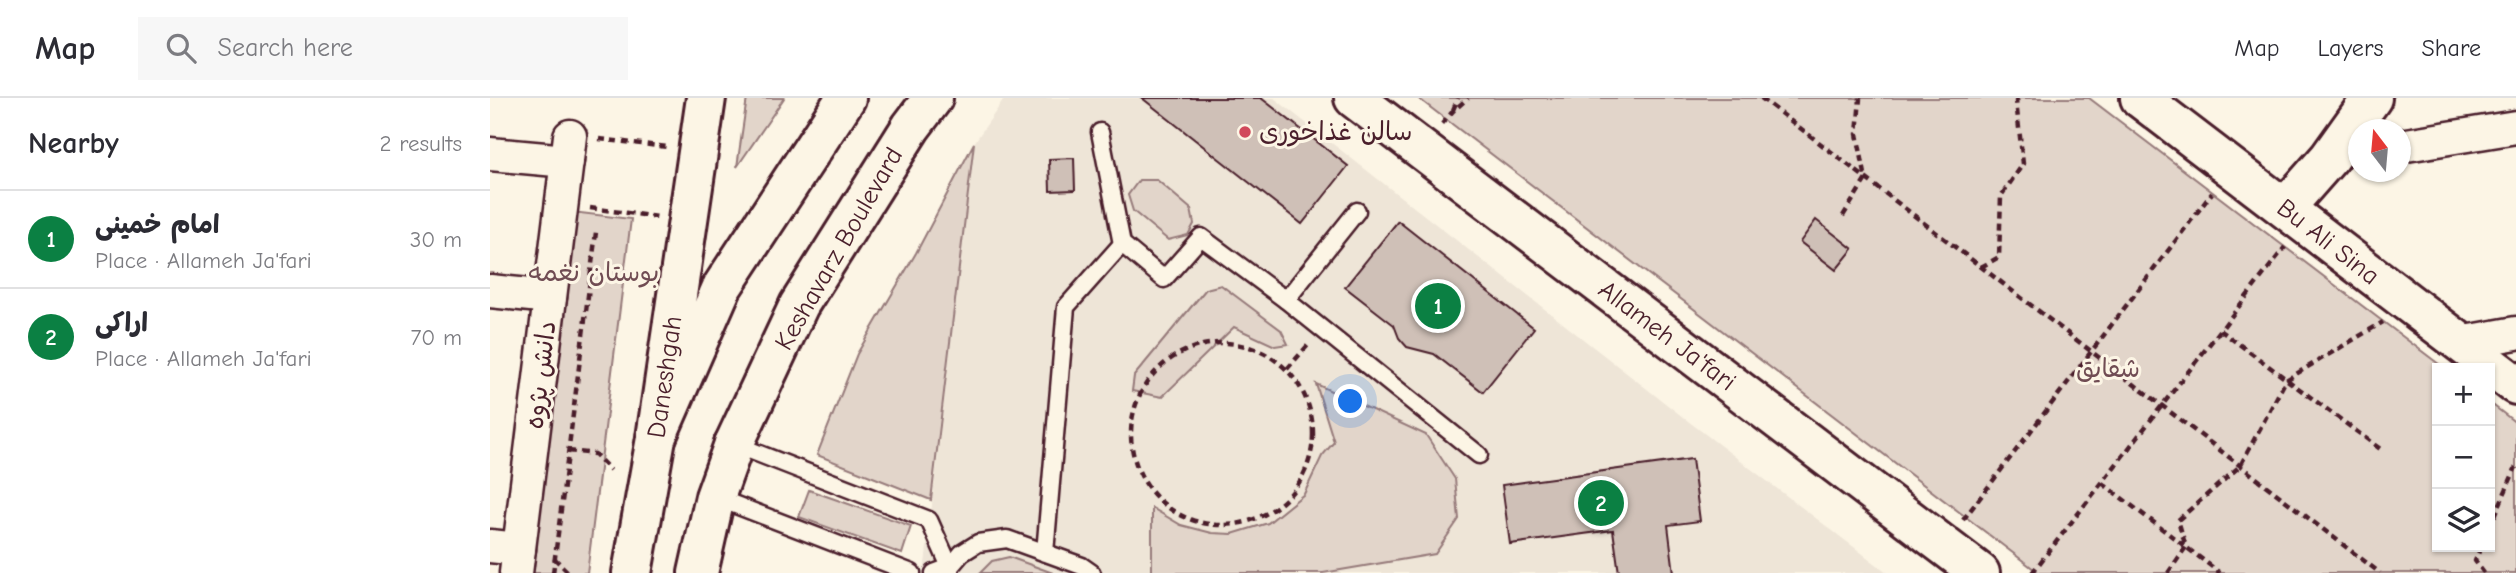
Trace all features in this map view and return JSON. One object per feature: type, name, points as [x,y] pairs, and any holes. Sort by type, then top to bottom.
[{"type":"main road","name":"Daneshgah","points":[[632,573],[656,438],[706,98]]},
{"type":"main road","points":[[656,438],[722,287],[846,98]]},
{"type":"main road","name":"Keshavarz Boulevard","points":[[734,444],[799,305],[911,127],[933,98]]},
{"type":"main road","name":"Allameh Ja'fari","points":[[1354,98],[1980,573]]},
{"type":"main road","name":"Bu Ali Sina","points":[[2140,98],[2516,385]]},
{"type":"main road","points":[[2294,215],[2344,155],[2372,98]]},
{"type":"main road","points":[[698,573],[715,497],[734,444]]},
{"type":"street","points":[[2411,144],[2516,127]]},
{"type":"street","points":[[490,154],[568,149]]},
{"type":"street","name":"دانش پژوه","points":[[508,556],[532,448],[568,149]]},
{"type":"street","points":[[490,291],[550,297]]},
{"type":"street","points":[[2460,343],[2516,333]]},
{"type":"lane","points":[[1100,132],[1122,244],[1164,279],[1201,237],[1322,328],[1479,455]]},
{"type":"lane","points":[[1286,300],[1357,211]]},
{"type":"lane","points":[[1045,553],[1066,306],[1122,244]]},
{"type":"lane","points":[[734,444],[929,520],[950,570]]},
{"type":"lane","points":[[715,497],[912,573]]},
{"type":"lane","points":[[934,573],[950,570],[962,553],[978,543],[1007,539],[1082,566],[1092,573]]},
{"type":"path","points":[[1458,98],[1453,111],[1468,98]]},
{"type":"path","points":[[1761,98],[2379,573]]},
{"type":"path","points":[[1843,216],[1866,178],[1857,134],[1860,98]]},
{"type":"path","points":[[1981,267],[1999,257],[2001,195],[2023,164],[2017,101],[2019,98]]},
{"type":"path","points":[[568,149],[697,150]]},
{"type":"path","points":[[1943,545],[2232,167]]},
{"type":"path","points":[[561,204],[687,221]]},
{"type":"path","points":[[2032,573],[2220,330],[2294,215]]},
{"type":"path","points":[[553,573],[596,232]]},
{"type":"path","points":[[2186,547],[2178,520],[2240,466],[2286,380],[2411,305]]},
{"type":"path","points":[[1287,369],[1322,328]]},
{"type":"path","points":[[2220,330],[2383,451]]},
{"type":"path","points":[[1230,344],[1261,352],[1287,369],[1304,395],[1313,425],[1311,456],[1298,485],[1276,508],[1248,522],[1217,526],[1189,519],[1163,505],[1144,483],[1133,457],[1131,428],[1137,400],[1152,375],[1175,356],[1201,346],[1230,344]]},
{"type":"path","points":[[532,448],[595,454],[610,470]]},
{"type":"path","points":[[2495,515],[2516,467]]},
{"type":"path","points":[[2102,483],[2220,573]]},
{"type":"path","points":[[2168,573],[2186,547]]},
{"type":"path","points":[[2479,552],[2475,561],[2484,573]]},
{"type":"path","points":[[555,558],[569,573]]},
{"type":"shaded area","points":[[1005,98],[1274,98],[1688,421],[1888,573],[924,573],[974,143]]},
{"type":"green space","points":[[747,98],[784,98],[737,167]]},
{"type":"green space","name":"شقایق","points":[[1418,98],[2089,98],[2437,363],[2432,363],[2432,552],[2495,552],[2495,407],[2516,423],[2516,573],[2039,573]]},
{"type":"green space","points":[[974,143],[931,500],[817,455],[857,354],[916,253]]},
{"type":"green space","points":[[1139,180],[1157,180],[1191,209],[1194,224],[1188,235],[1168,240],[1133,211],[1128,195]]},
{"type":"green space","name":"بوستان نغمه","points":[[572,212],[631,219],[587,573],[526,573]]},
{"type":"green space","points":[[1221,285],[1281,330],[1288,344],[1275,346],[1234,327],[1162,397],[1132,391],[1134,376],[1206,289]]},
{"type":"green space","points":[[1316,384],[1426,435],[1455,479],[1459,519],[1435,554],[1323,573],[1152,573],[1152,508],[1181,525],[1212,533],[1232,534],[1268,523],[1304,494],[1322,456],[1334,442]]},
{"type":"green space","points":[[809,490],[911,526],[902,554],[799,517]]},
{"type":"green space","points":[[1009,557],[1053,573],[980,573],[992,561]]},
{"type":"building","name":"سالن غذاخوری","points":[[1142,98],[1261,98],[1348,166],[1302,224]]},
{"type":"building","points":[[1074,158],[1075,190],[1050,191],[1049,159]]},
{"type":"building","points":[[1816,220],[1853,249],[1836,270],[1800,242]]},
{"type":"building","points":[[1398,221],[1534,328],[1483,392],[1434,354],[1407,347],[1399,338],[1394,325],[1345,287]]},
{"type":"building","points":[[1692,459],[1700,521],[1668,525],[1674,573],[1619,573],[1613,530],[1510,544],[1502,485]]},
{"type":"place","name":"سالن غذاخوری","points":[[1245,132]]},
{"type":"place","name":"امام خمینی","points":[[1438,306]]},
{"type":"place","name":"اراکی","points":[[1601,503]]}]
